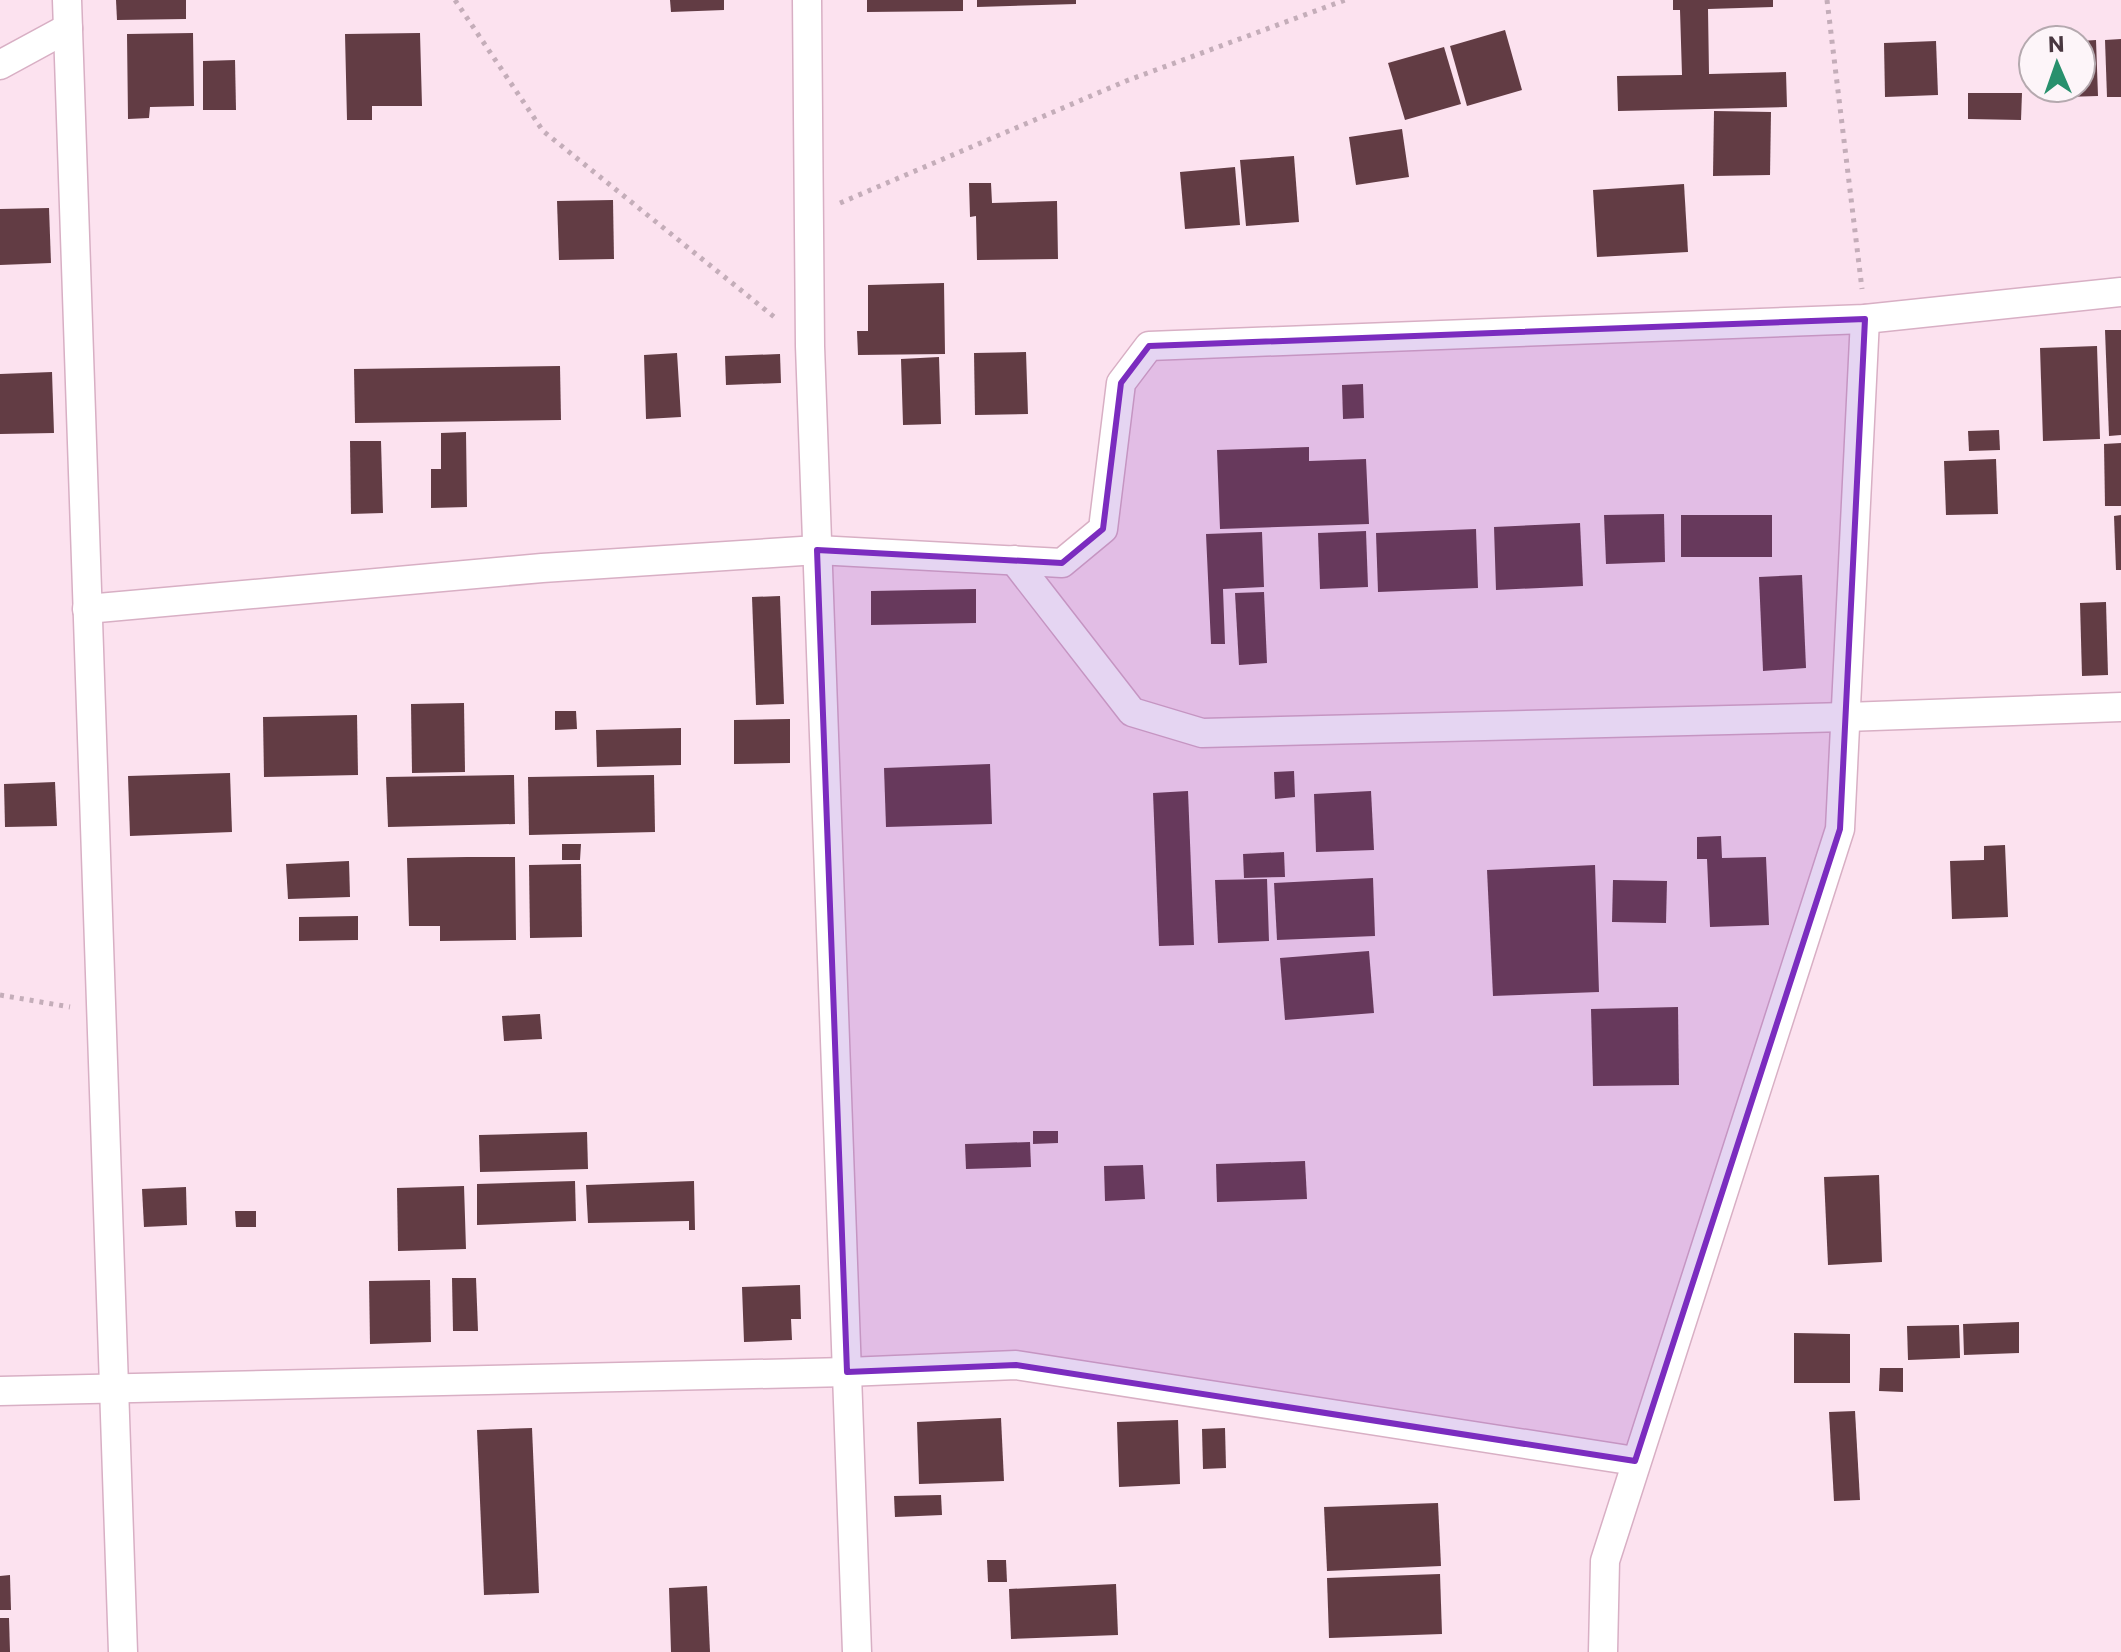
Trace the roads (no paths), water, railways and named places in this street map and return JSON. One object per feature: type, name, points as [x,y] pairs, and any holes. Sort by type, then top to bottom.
[{"type":"street","points":[[67,0],[123,1652]]},
{"type":"street","points":[[807,0],[810,346],[857,1652]]},
{"type":"street","points":[[0,65],[68,28]]},
{"type":"street","points":[[87,609],[542,568],[817,550],[1062,563],[1103,529],[1121,383],[1149,346],[1865,319],[2121,292]]},
{"type":"street","points":[[1603,1652],[1605,1561],[1840,829],[1865,319]]},
{"type":"street","points":[[1014,560],[1132,712],[1202,733],[2121,707]]},
{"type":"street","points":[[0,1391],[847,1372],[1016,1365],[1635,1461]]}]
